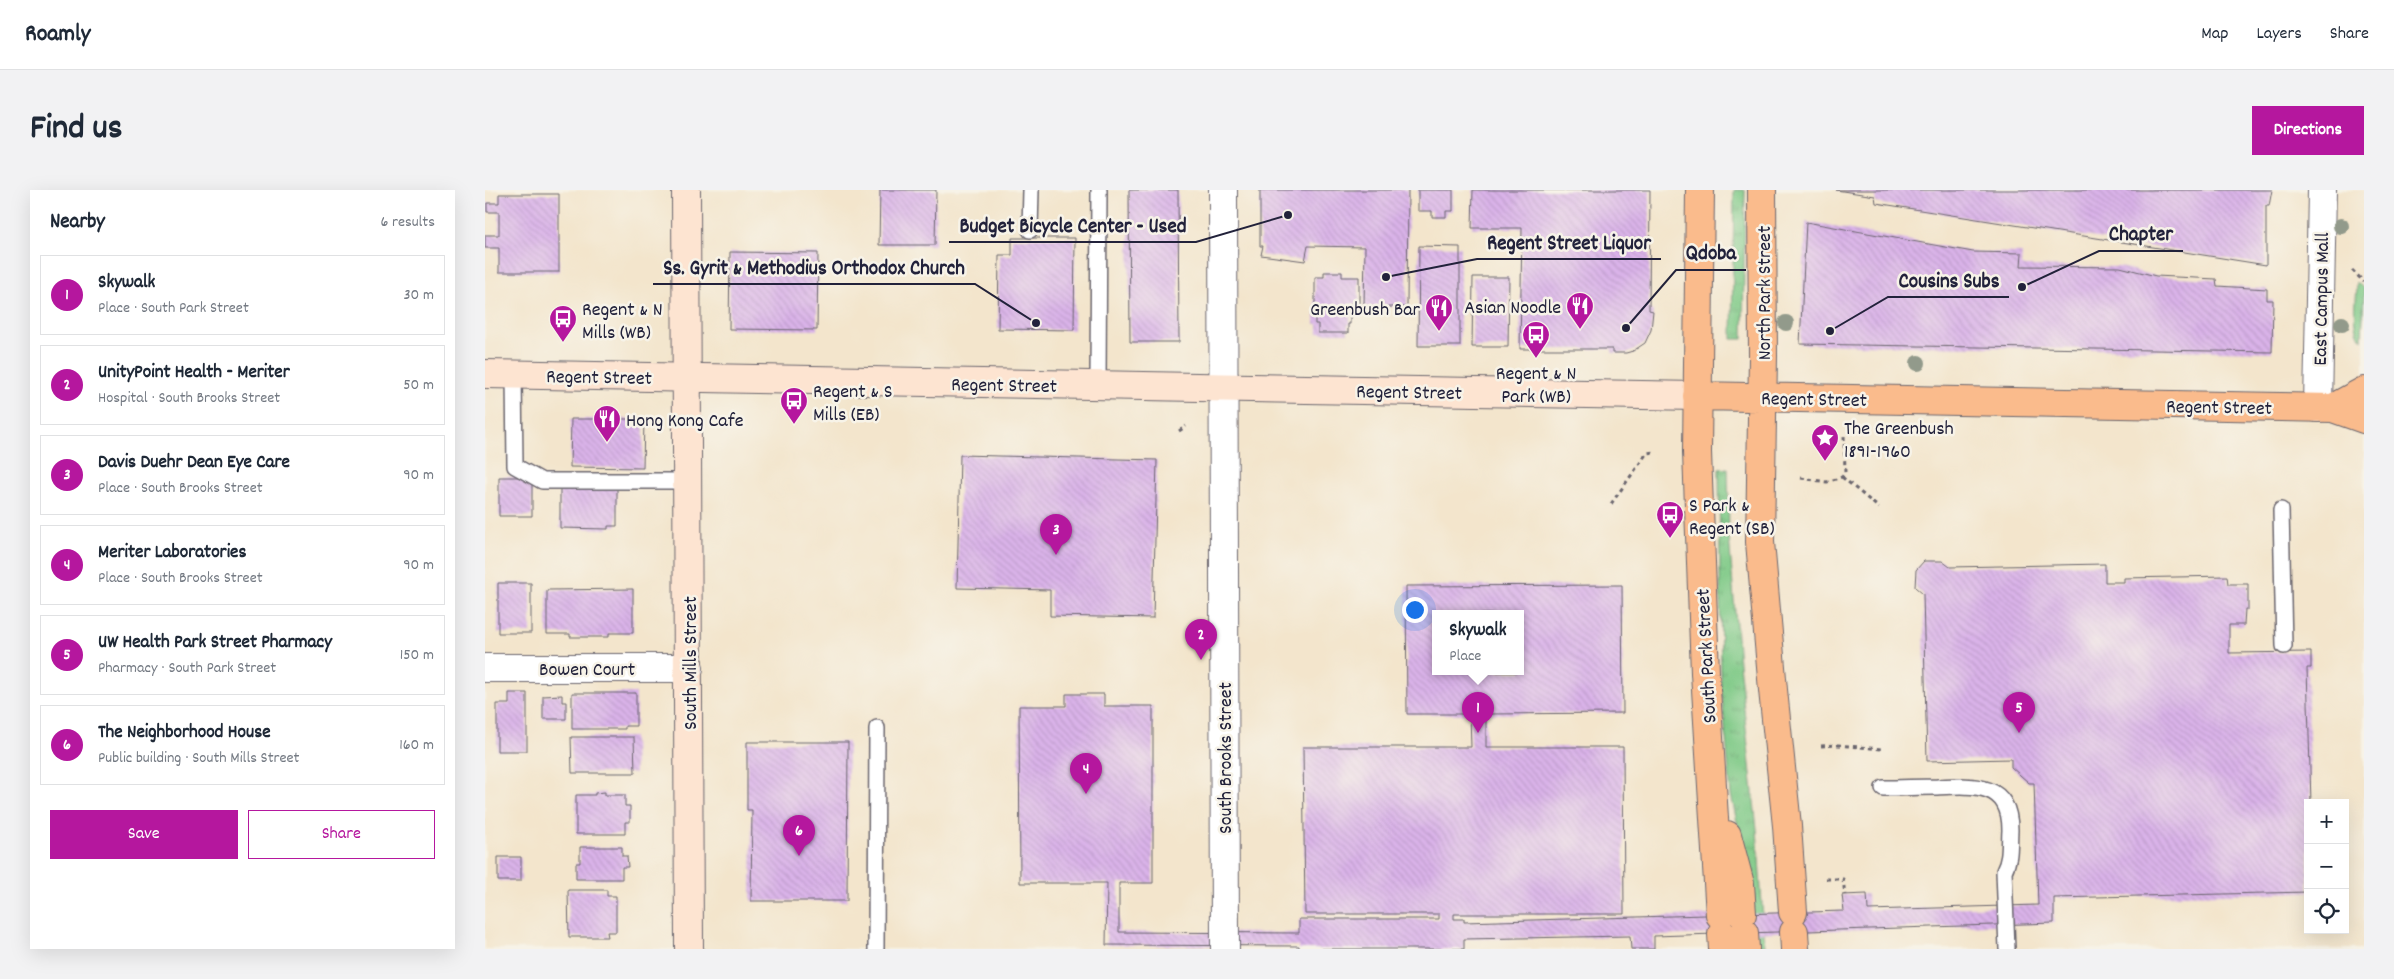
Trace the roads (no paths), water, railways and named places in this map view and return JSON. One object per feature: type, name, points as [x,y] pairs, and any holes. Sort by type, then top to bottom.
[{"type":"main road","name":"South Mills Street","points":[[686,190],[689,949]]},
{"type":"main road","points":[[1697,396],[1700,190]]},
{"type":"main road","name":"North Park Street","points":[[1762,190],[1763,397]]},
{"type":"main road","name":"Regent Street","points":[[485,374],[2326,408],[2364,419]]},
{"type":"main road","name":"Regent Street","points":[[2326,408],[2364,391]]},
{"type":"main road","name":"South Park Street","points":[[1697,396],[1705,673],[1713,810],[1728,836],[1740,884],[1733,932]]},
{"type":"main road","points":[[1763,397],[1761,542],[1772,682],[1787,826],[1794,931]]},
{"type":"street","name":"South Brooks Street","points":[[1223,190],[1225,949]]},
{"type":"street","name":"East Campus Mall","points":[[2322,190],[2326,408]]},
{"type":"street","name":"Bowen Court","points":[[485,668],[689,668]]},
{"type":"lane","points":[[1031,190],[1031,230]]},
{"type":"lane","points":[[1098,386],[1099,190]]},
{"type":"lane","points":[[514,374],[515,466],[542,481],[688,481]]},
{"type":"lane","points":[[2281,510],[2284,646]]},
{"type":"lane","points":[[876,949],[877,728]]},
{"type":"lane","points":[[1883,788],[1974,785],[1989,789],[2002,800],[2010,813],[2009,861],[2004,871],[2007,949]]},
{"type":"place","name":"Budget Bicycle Center - Used","points":[[1288,215]]},
{"type":"place","name":"Regent Street Liquor","points":[[1386,277]]},
{"type":"place","name":"Chapter","points":[[2022,287]]},
{"type":"place","name":"Ss. Gyrit & Methodius Orthodox Church","points":[[1036,323]]},
{"type":"place","name":"Qdoba","points":[[1626,328]]},
{"type":"place","name":"Asian Noodle","points":[[1580,330]]},
{"type":"place","name":"Cousins Subs","points":[[1830,331]]},
{"type":"place","name":"Greenbush Bar","points":[[1439,332]]},
{"type":"place","name":"Regent & N Mills (WB)","points":[[563,343]]},
{"type":"place","name":"Regent & N Park (WB)","points":[[1536,359]]},
{"type":"place","name":"Regent & S Mills (EB)","points":[[794,425]]},
{"type":"place","name":"Hong Kong Cafe","points":[[607,443]]},
{"type":"place","name":"The Greenbush 1891-1960","points":[[1825,462]]},
{"type":"place","name":"S Park & Regent (SB)","points":[[1670,539]]},
{"type":"place","name":"Davis Duehr Dean Eye Care","points":[[1056,555]]},
{"type":"place","name":"UnityPoint Health - Meriter","points":[[1201,660]]},
{"type":"place","name":"Skywalk","points":[[1478,733]]},
{"type":"place","name":"UW Health Park Street Pharmacy","points":[[2019,733]]},
{"type":"place","name":"Meriter Laboratories","points":[[1086,794]]},
{"type":"place","name":"The Neighborhood House","points":[[799,856]]}]
